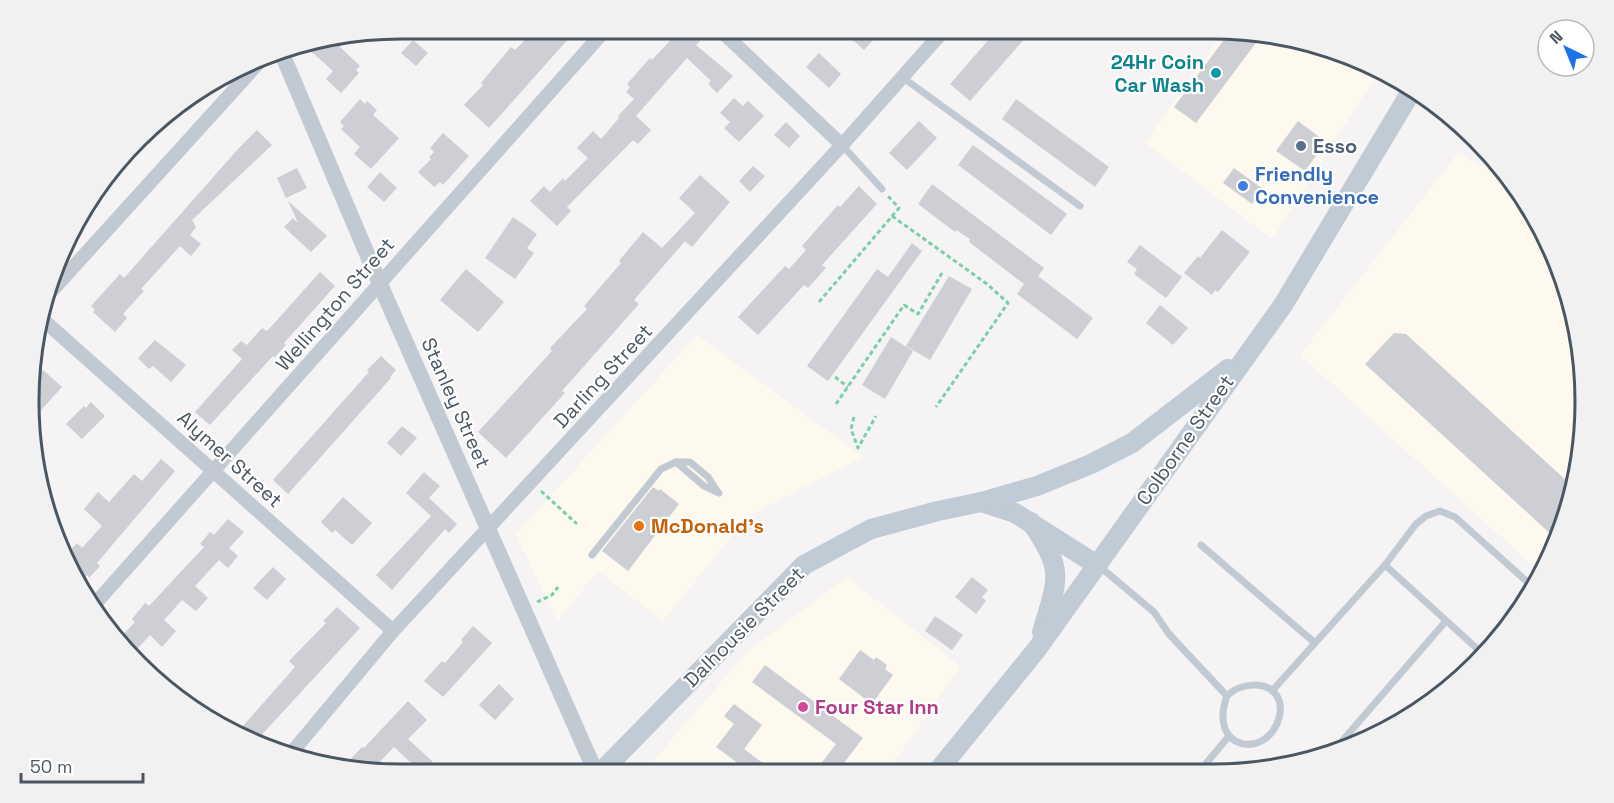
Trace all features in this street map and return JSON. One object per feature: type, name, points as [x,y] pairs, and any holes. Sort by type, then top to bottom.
[{"type":"main road","name":"Colborne Street","points":[[944,764],[1037,649],[1283,305],[1408,96]]},
{"type":"main road","name":"Dalhousie Street","points":[[607,764],[804,565],[871,529],[1037,486],[1091,464],[1132,443],[1245,357]]},
{"type":"main road","name":"Dalhousie Street","points":[[981,502],[1005,508],[1031,522],[1096,564]]},
{"type":"main road","points":[[1031,522],[1053,559],[1056,574],[1055,590],[1037,649]]},
{"type":"street","name":"Wellington Street","points":[[98,600],[597,39]]},
{"type":"street","points":[[730,39],[842,145]]},
{"type":"street","name":"Darling Street","points":[[295,748],[393,631],[842,145],[936,39]]},
{"type":"street","name":"Stanley Street","points":[[284,58],[380,282],[594,764]]},
{"type":"street","points":[[59,283],[250,72]]},
{"type":"street","name":"Alymer Street","points":[[48,324],[393,631]]},
{"type":"lane","points":[[902,77],[1080,206]]},
{"type":"lane","points":[[842,145],[882,189]]},
{"type":"lane","points":[[592,555],[661,469],[676,462],[704,486],[718,493]]},
{"type":"lane","points":[[1272,691],[1385,565],[1416,524],[1426,516],[1440,511],[1455,517],[1527,581]]},
{"type":"lane","points":[[1200,546],[1315,643]]},
{"type":"lane","points":[[1096,564],[1154,612],[1169,634],[1227,696]]},
{"type":"lane","points":[[1385,565],[1477,649]]},
{"type":"lane","points":[[1344,739],[1446,621]]},
{"type":"lane","points":[[1264,686],[1272,691],[1277,696],[1281,712],[1268,738],[1256,744],[1244,744],[1229,736],[1222,723],[1221,711],[1227,696],[1239,687],[1264,686]]},
{"type":"lane","points":[[1205,764],[1229,736]]},
{"type":"path","points":[[819,302],[899,208],[882,189]]},
{"type":"path","points":[[892,216],[987,284],[1008,303],[936,407]]},
{"type":"path","points":[[836,404],[904,305],[918,314],[942,273]]},
{"type":"path","points":[[835,377],[848,387]]},
{"type":"path","points":[[854,417],[851,429],[858,448],[876,416]]},
{"type":"path","points":[[531,482],[577,524]]},
{"type":"path","points":[[524,608],[552,595],[558,587]]},
{"type":"shaded area","points":[[1218,39],[1260,42],[1306,51],[1376,77],[1272,239],[1145,143]]},
{"type":"shaded area","points":[[1458,153],[1494,173],[1514,200],[1538,241],[1563,308],[1572,354],[1575,402],[1568,472],[1556,518],[1535,568],[1300,355]]},
{"type":"shaded area","points":[[697,335],[863,457],[748,516],[663,621],[598,571],[557,621],[516,534]]},
{"type":"shaded area","points":[[847,577],[960,666],[891,764],[651,764],[747,652]]},
{"type":"building","points":[[526,39],[568,39],[489,128],[464,105],[483,85],[481,83],[511,47],[515,50]]},
{"type":"building","points":[[672,39],[698,39],[700,41],[696,45],[733,76],[717,93],[708,84],[711,81],[687,58],[636,116],[651,130],[638,144],[633,140],[567,207],[571,211],[557,226],[530,201],[544,186],[550,192],[563,178],[565,181],[588,158],[577,148],[593,131],[601,139],[619,118],[618,116],[634,99],[626,92],[630,87],[627,84],[650,58],[652,60]]},
{"type":"building","points":[[852,39],[874,39],[864,50]]},
{"type":"building","points":[[989,39],[1024,39],[970,101],[950,84]]},
{"type":"building","points":[[413,40],[428,53],[416,66],[401,53]]},
{"type":"building","name":"24Hr Coin Car Wash","points":[[1224,40],[1257,42],[1196,123],[1174,107]]},
{"type":"building","points":[[342,44],[340,47],[360,66],[356,70],[359,73],[341,93],[326,79],[333,71],[310,51]]},
{"type":"building","points":[[819,53],[841,74],[829,88],[806,67]]},
{"type":"building","points":[[734,98],[743,106],[748,101],[764,116],[739,142],[724,128],[730,122],[720,113]]},
{"type":"building","points":[[360,99],[365,104],[367,101],[377,110],[373,115],[399,138],[371,169],[354,154],[360,147],[341,129],[344,126],[340,122]]},
{"type":"building","points":[[1016,99],[1109,167],[1095,187],[1002,119]]},
{"type":"building","points":[[919,121],[937,138],[907,170],[889,153]]},
{"type":"building","name":"Esso","points":[[1298,121],[1326,142],[1305,171],[1276,151]]},
{"type":"building","points":[[786,122],[800,136],[789,148],[774,135]]},
{"type":"building","points":[[257,130],[272,145],[192,220],[196,227],[190,235],[201,244],[191,256],[180,246],[141,289],[144,291],[123,314],[127,318],[115,332],[93,312],[95,310],[91,306],[120,274],[124,278]]},
{"type":"building","points":[[443,133],[469,156],[443,185],[440,182],[434,187],[418,172],[431,159],[429,157],[434,152],[430,148]]},
{"type":"building","points":[[973,145],[1067,214],[1051,235],[958,165]]},
{"type":"building","points":[[753,166],[765,176],[750,192],[739,181]]},
{"type":"building","points":[[297,168],[307,188],[286,198],[277,178]]},
{"type":"building","name":"Friendly Convenience","points":[[1234,168],[1263,189],[1252,204],[1223,183]]},
{"type":"building","points":[[380,172],[397,188],[384,202],[367,187]]},
{"type":"building","points":[[700,175],[730,202],[692,247],[685,241],[634,300],[639,304],[562,391],[565,393],[506,458],[478,432],[552,351],[550,348],[587,309],[584,306],[621,263],[619,261],[643,232],[662,248],[695,213],[679,198]]},
{"type":"building","points":[[932,184],[1044,268],[1038,276],[1093,318],[1077,339],[1017,294],[1024,284],[969,242],[970,239],[956,230],[955,232],[918,204]]},
{"type":"building","points":[[859,186],[877,204],[822,265],[826,268],[808,288],[804,285],[758,335],[738,317],[785,266],[789,269],[806,250],[802,246],[838,205],[840,207]]},
{"type":"building","points":[[288,201],[327,236],[311,252],[284,227],[293,218],[298,223]]},
{"type":"building","points":[[513,217],[537,234],[527,248],[534,253],[515,279],[485,258]]},
{"type":"building","points":[[1222,230],[1250,252],[1218,292],[1215,290],[1212,295],[1184,273],[1198,256],[1200,258]]},
{"type":"building","points":[[912,243],[922,251],[828,381],[807,366],[877,269],[888,277]]},
{"type":"building","points":[[1140,245],[1182,277],[1166,298],[1134,274],[1137,269],[1127,262]]},
{"type":"building","points":[[466,269],[504,302],[478,332],[440,300]]},
{"type":"building","points":[[320,272],[335,286],[284,343],[286,345],[274,358],[273,356],[210,425],[195,412],[242,359],[232,350],[241,341],[247,345],[262,328],[266,331],[269,329]]},
{"type":"building","points":[[949,276],[972,289],[930,360],[906,346]]},
{"type":"building","points":[[1160,305],[1188,328],[1173,345],[1146,323]]},
{"type":"building","points":[[1394,333],[1406,334],[1566,480],[1550,533],[1365,364]]},
{"type":"building","points":[[891,337],[913,351],[885,399],[862,385]]},
{"type":"building","points":[[155,340],[186,365],[171,382],[153,366],[149,369],[138,358]]},
{"type":"building","points":[[381,356],[396,370],[391,378],[288,494],[273,480]]},
{"type":"building","points":[[43,370],[62,387],[39,412],[39,402],[40,373]]},
{"type":"building","points":[[91,402],[105,416],[82,439],[66,424]]},
{"type":"building","points":[[402,426],[417,438],[401,456],[387,443]]},
{"type":"building","points":[[161,459],[175,471],[97,563],[100,566],[89,578],[87,575],[85,577],[71,550],[77,543],[82,548],[102,526],[84,509],[98,492],[109,502],[134,474],[142,481]]},
{"type":"building","points":[[424,472],[440,486],[429,498],[457,524],[449,533],[445,529],[392,590],[376,575],[431,516],[406,493]]},
{"type":"building","name":"McDonald's","points":[[653,487],[659,491],[660,489],[679,504],[628,571],[602,551]]},
{"type":"building","points":[[343,497],[372,523],[352,545],[335,530],[332,533],[321,522]]},
{"type":"building","points":[[228,519],[244,532],[229,548],[238,556],[228,568],[219,560],[195,586],[208,598],[196,611],[182,600],[164,620],[176,631],[162,647],[150,635],[137,649],[124,634],[135,622],[132,619],[145,603],[149,606],[204,547],[200,544],[210,532],[214,535]]},
{"type":"building","points":[[273,567],[286,579],[267,600],[253,588]]},
{"type":"building","points":[[972,577],[988,590],[982,597],[986,601],[976,614],[955,597]]},
{"type":"building","points":[[337,607],[360,628],[261,735],[242,727],[295,667],[289,661],[326,623],[323,621]]},
{"type":"building","points":[[935,616],[963,635],[952,650],[925,631]]},
{"type":"building","points":[[473,626],[492,643],[443,697],[424,681],[442,661],[445,663]]},
{"type":"building","points":[[860,650],[874,660],[876,657],[887,665],[885,669],[893,675],[872,704],[839,679]]},
{"type":"building","name":"Four Star Inn","points":[[765,665],[863,738],[843,764],[821,764],[836,744],[752,682]]},
{"type":"building","points":[[499,684],[514,699],[495,720],[479,705]]},
{"type":"building","points":[[408,701],[427,720],[408,739],[433,762],[431,764],[412,764],[394,747],[379,763],[350,760],[362,747],[364,748]]},
{"type":"building","name":"Four Star Inn","points":[[734,704],[762,725],[744,749],[764,764],[739,764],[716,747],[734,724],[724,716]]},
{"type":"place","name":"24Hr Coin Car Wash","points":[[1216,73]]},
{"type":"place","name":"Esso","points":[[1301,146]]},
{"type":"place","name":"Friendly Convenience","points":[[1243,186]]},
{"type":"place","name":"McDonald's","points":[[639,526]]},
{"type":"place","name":"Four Star Inn","points":[[803,707]]}]
